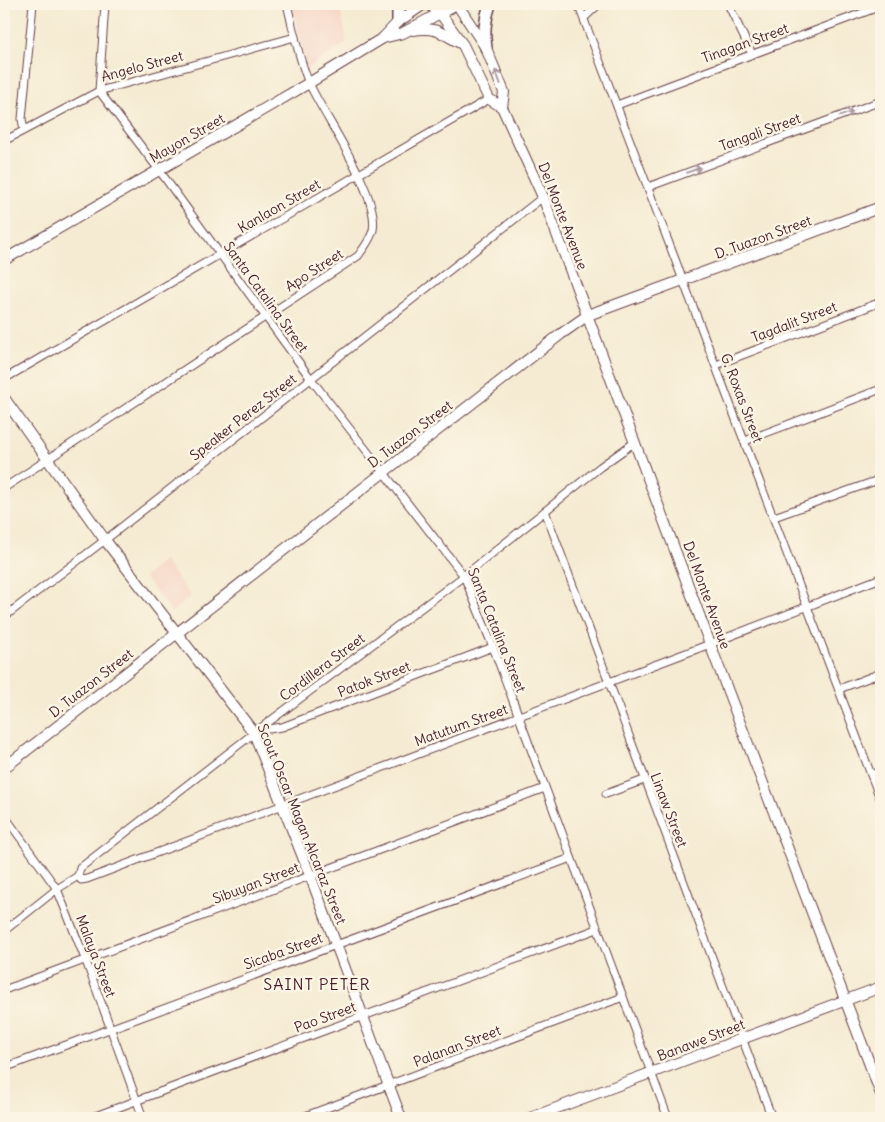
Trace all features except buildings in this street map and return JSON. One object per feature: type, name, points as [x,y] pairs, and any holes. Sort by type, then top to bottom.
[{"type":"main road","points":[[398,4],[400,27],[434,29],[463,45]]},
{"type":"main road","name":"Mayon Street","points":[[4,260],[383,38],[400,27],[424,4]]},
{"type":"main road","points":[[430,4],[440,13],[463,45],[489,99],[502,107]]},
{"type":"main road","points":[[440,13],[456,4]]},
{"type":"main road","name":"Del Monte Avenue","points":[[456,4],[486,48],[504,92],[502,107],[543,197],[881,1094]]},
{"type":"main road","points":[[486,48],[484,36],[485,20],[490,4]]},
{"type":"main road","name":"Mayon Street","points":[[400,27],[440,13]]},
{"type":"main road","name":"D. Tuazon Street","points":[[4,768],[382,472],[588,315],[881,207]]},
{"type":"main road","name":"Scout Oscar Magan Alcaraz Street","points":[[4,398],[105,540],[177,634],[258,730],[282,805],[401,1118]]},
{"type":"main road","name":"Banawe Street","points":[[530,1118],[881,987]]},
{"type":"street","points":[[24,130],[22,119],[33,4]]},
{"type":"street","points":[[99,91],[105,4]]},
{"type":"street","name":"Apo Street","points":[[4,488],[358,256],[373,230],[370,203],[359,174],[309,83],[287,4]]},
{"type":"street","name":"G. Roxas Street","points":[[578,4],[881,801]]},
{"type":"street","points":[[584,18],[599,4]]},
{"type":"street","points":[[728,4],[752,54]]},
{"type":"street","name":"Tinagan Street","points":[[617,105],[881,6]]},
{"type":"street","name":"Angelo Street","points":[[4,141],[99,91],[295,37]]},
{"type":"street","name":"Santa Catalina Street","points":[[99,91],[311,379],[464,576],[493,647],[668,1118]]},
{"type":"street","name":"Kanlaon Street","points":[[4,379],[489,99]]},
{"type":"street","name":"Tangali Street","points":[[648,187],[881,101]]},
{"type":"street","name":"Speaker Perez Street","points":[[4,617],[543,197]]},
{"type":"street","name":"Tagdalit Street","points":[[716,365],[881,302]]},
{"type":"street","points":[[745,441],[881,389]]},
{"type":"street","name":"Cordillera Street","points":[[4,931],[57,888],[78,876],[80,868],[258,730],[464,576],[635,442]]},
{"type":"street","points":[[774,517],[881,479]]},
{"type":"street","name":"Linaw Street","points":[[545,511],[772,1118]]},
{"type":"street","name":"Matutum Street","points":[[78,876],[81,880],[87,879],[881,578]]},
{"type":"street","name":"Patok Street","points":[[258,730],[282,727],[493,647]]},
{"type":"street","points":[[839,689],[881,673]]},
{"type":"street","points":[[871,775],[881,771]]},
{"type":"street","points":[[606,794],[644,780]]},
{"type":"street","name":"Sibuyan Street","points":[[4,990],[86,961],[545,788]]},
{"type":"street","name":"Malaya Street","points":[[4,815],[57,888],[144,1118]]},
{"type":"street","name":"Sicaba Street","points":[[4,1068],[571,858]]},
{"type":"street","name":"Pao Street","points":[[90,1118],[597,928]]},
{"type":"street","name":"Palanan Street","points":[[300,1118],[623,997]]},
{"type":"shaded area","points":[[292,4],[339,4],[347,42],[307,69]]},
{"type":"shaded area","points":[[164,561],[191,596],[172,612],[144,577]]},
{"type":"district","name":"SAINT PETER","points":[[317,984]]}]
